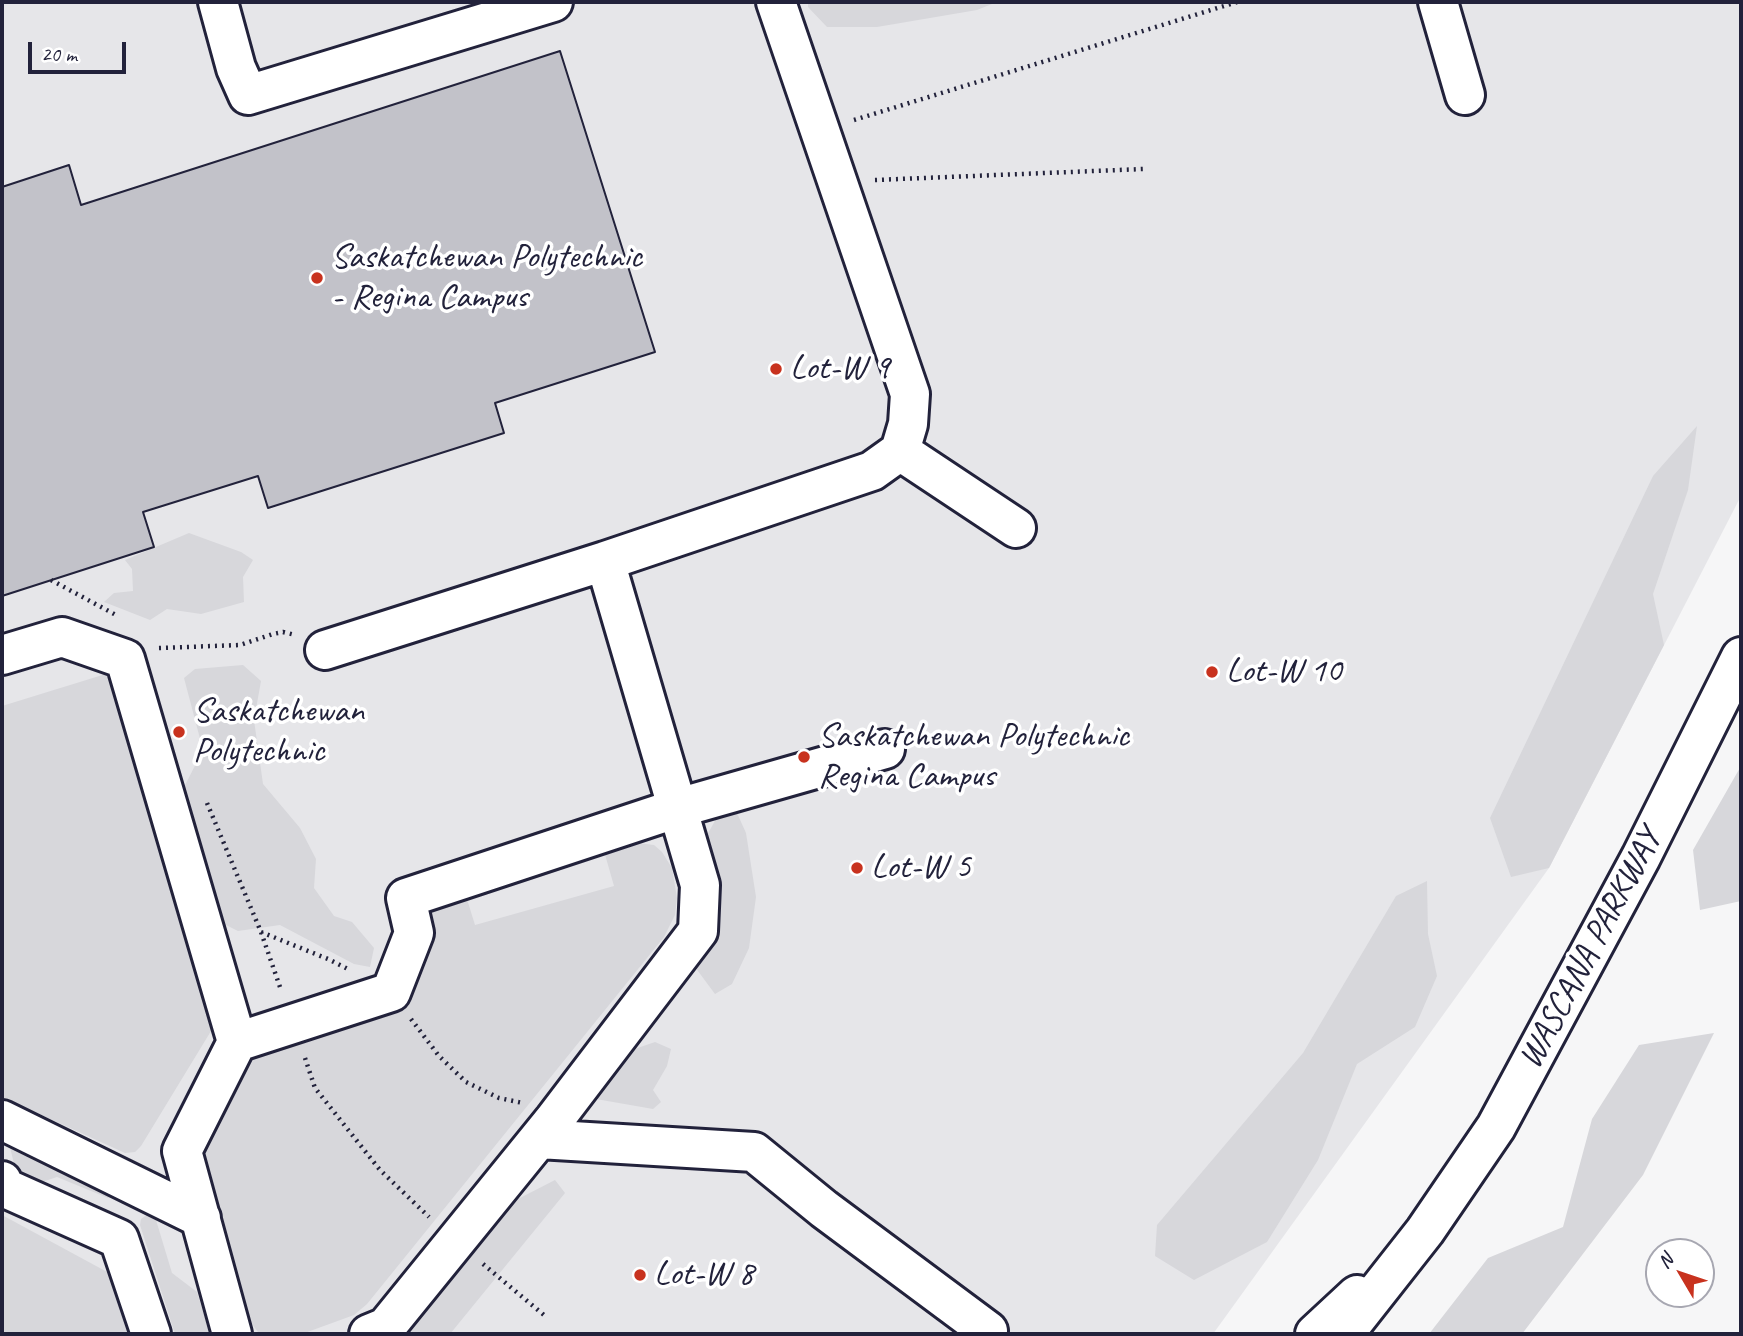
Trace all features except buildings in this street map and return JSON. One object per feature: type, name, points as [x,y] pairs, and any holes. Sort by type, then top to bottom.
[{"type":"street","points":[[218,2],[236,68],[248,95],[553,2]]},
{"type":"street","points":[[325,650],[605,561],[872,471],[900,451],[908,424],[910,394],[776,2]]},
{"type":"street","points":[[1438,2],[1465,95]]},
{"type":"street","points":[[900,451],[1016,528]]},
{"type":"street","points":[[369,1334],[386,1327],[550,1124],[698,931],[701,885],[605,561]]},
{"type":"street","points":[[2,655],[62,637],[125,659],[237,1042],[182,1151],[232,1334]]},
{"type":"street","name":"WASCANA PARKWAY","points":[[1344,1334],[1424,1231],[1496,1127],[1641,857],[1741,657]]},
{"type":"street","points":[[237,1042],[391,992],[414,933],[406,898],[678,808],[885,749]]},
{"type":"street","points":[[2,1120],[201,1218]]},
{"type":"street","points":[[550,1124],[754,1152],[824,1209],[988,1331]]},
{"type":"street","points":[[2,1181],[3,1187],[119,1239],[151,1334]]},
{"type":"street","name":"WASCANA PARKWAY","points":[[1315,1334],[1424,1231]]},
{"type":"path","points":[[821,132],[858,118],[1237,2]]},
{"type":"path","points":[[837,182],[1143,169]]},
{"type":"path","points":[[51,580],[120,618]]},
{"type":"path","points":[[155,636],[162,661]]},
{"type":"path","points":[[158,648],[240,645],[264,637]]},
{"type":"path","points":[[207,801],[261,932],[315,1088],[380,1170],[455,1241],[544,1315]]},
{"type":"path","points":[[261,932],[328,959],[391,992],[439,1056],[467,1082],[550,1124]]},
{"type":"shaded area","name":"Saskatchewan Polytechnic Regina Campus","points":[[2,2],[1741,2],[1741,496],[1549,868],[1213,1334],[2,1334]]},
{"type":"shaded area","points":[[808,2],[997,2],[977,10],[877,27],[827,27],[808,7]]},
{"type":"shaded area","points":[[1697,426],[1688,490],[1653,594],[1664,645],[1549,868],[1511,877],[1490,818],[1653,476]]},
{"type":"shaded area","points":[[189,533],[241,552],[253,560],[243,577],[244,602],[201,614],[167,609],[150,620],[104,602],[114,593],[133,591],[132,569],[125,560]]},
{"type":"shaded area","points":[[243,665],[261,681],[254,720],[263,784],[300,828],[316,859],[314,888],[334,916],[352,922],[374,948],[370,967],[354,964],[280,925],[238,931],[222,923],[181,793],[203,750],[184,678],[195,669]]},
{"type":"shaded area","points":[[109,673],[214,1018],[211,1031],[141,1146],[135,1152],[125,1153],[2,1097],[2,706]]},
{"type":"shaded area","points":[[1741,766],[1741,901],[1700,910],[1693,850]]},
{"type":"shaded area","points":[[737,813],[746,833],[756,897],[749,948],[732,984],[715,994],[695,967],[715,929],[720,874],[706,837],[716,819]]},
{"type":"shaded area","points":[[630,842],[654,845],[672,868],[677,898],[675,915],[664,937],[367,1304],[354,1315],[302,1334],[258,1332],[249,1320],[197,1151],[249,1057],[411,993],[425,965],[429,915],[433,908],[466,896],[475,925],[614,886],[604,851]]},
{"type":"shaded area","points":[[1427,881],[1428,934],[1437,976],[1415,1027],[1357,1064],[1318,1160],[1267,1242],[1194,1280],[1155,1256],[1157,1225],[1303,1053],[1396,896]]},
{"type":"shaded area","points":[[1714,1033],[1643,1175],[1522,1334],[1429,1334],[1488,1258],[1563,1227],[1592,1119],[1639,1045]]},
{"type":"shaded area","points":[[655,1042],[671,1049],[667,1066],[653,1090],[661,1102],[653,1109],[596,1099],[598,1085],[626,1052]]},
{"type":"shaded area","points":[[9,1143],[116,1194],[108,1198],[57,1177],[36,1184],[21,1175],[14,1164]]},
{"type":"shaded area","points":[[555,1180],[565,1193],[450,1334],[406,1334],[518,1199]]},
{"type":"shaded area","points":[[148,1214],[156,1220],[172,1273],[197,1292],[210,1334],[175,1334],[140,1225],[141,1219]]},
{"type":"shaded area","points":[[2,1215],[109,1273],[116,1284],[131,1334],[2,1334]]},
{"type":"place","name":"Saskatchewan Polytechnic - Regina Campus","points":[[317,278]]},
{"type":"place","name":"Lot-W 9","points":[[776,369]]},
{"type":"place","name":"Lot-W 10","points":[[1212,672]]},
{"type":"place","name":"Saskatchewan Polytechnic","points":[[179,732]]},
{"type":"place","name":"Saskatchewan Polytechnic Regina Campus","points":[[804,757]]},
{"type":"place","name":"Lot-W 5","points":[[857,868]]},
{"type":"place","name":"Lot-W 8","points":[[640,1275]]}]
